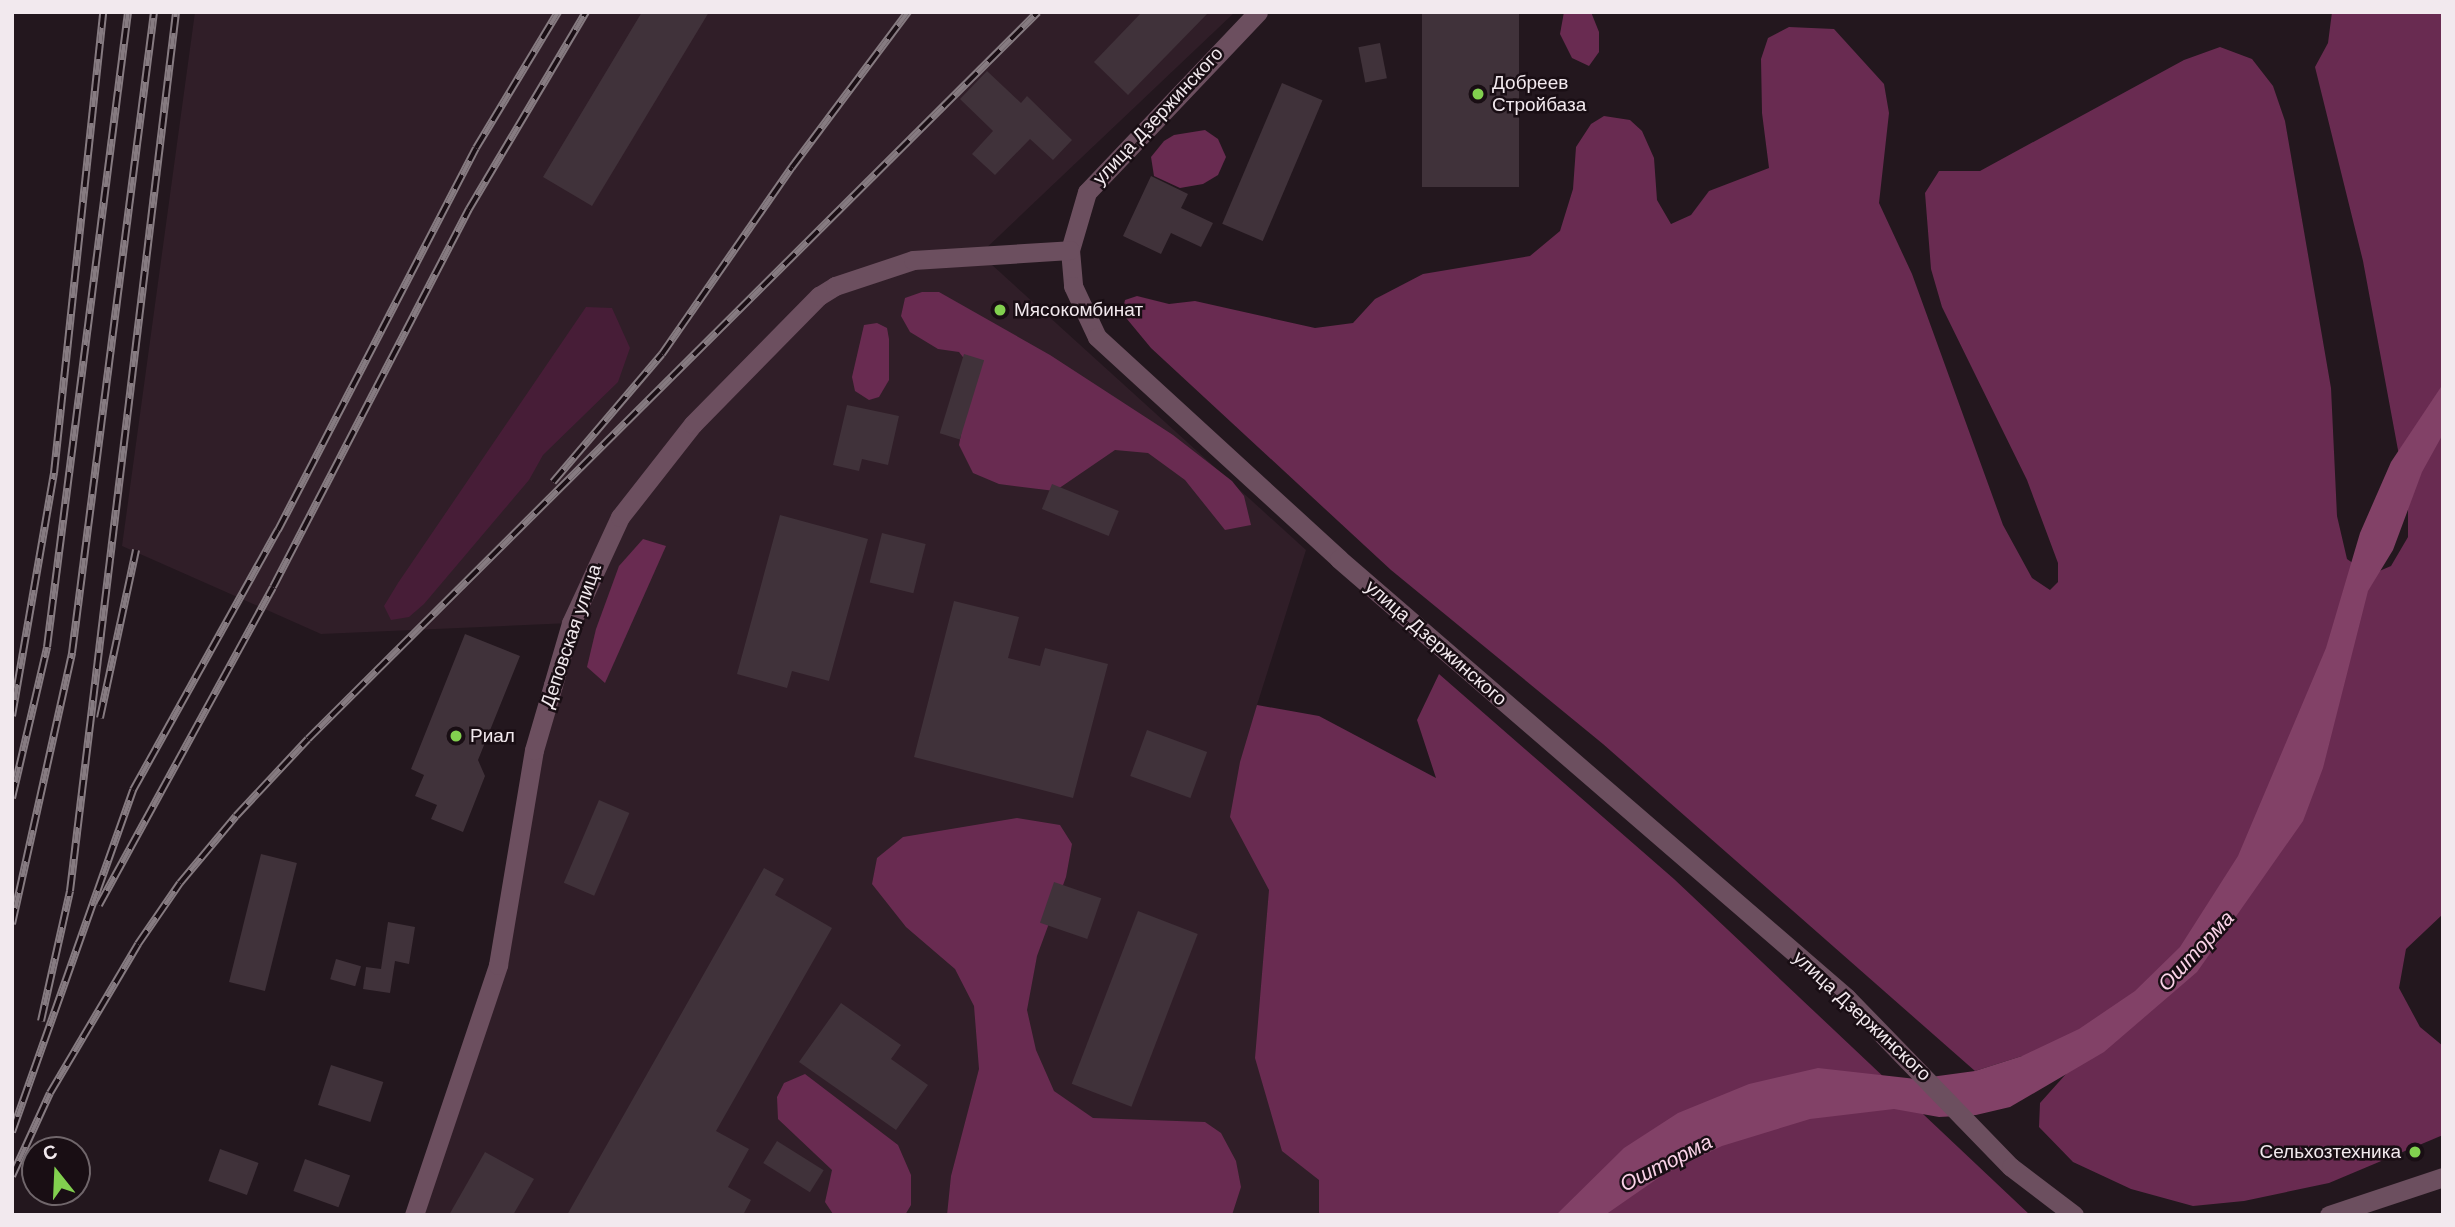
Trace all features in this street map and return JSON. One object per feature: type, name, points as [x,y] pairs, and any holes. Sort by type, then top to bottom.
[{"type":"street","name":"улица Дзержинского","points":[[1258,12],[1087,192],[1070,250],[1073,286],[1097,337],[1339,559],[1905,1053],[2011,1167],[2074,1215]]},
{"type":"street","name":"Деповская улица","points":[[414,1215],[498,965],[534,750],[571,623],[620,517],[693,424],[799,315],[835,286],[912,260],[1070,250]]},
{"type":"street","points":[[2329,1215],[2443,1177]]},
{"type":"shaded area","points":[[195,12],[1235,12],[980,254],[1306,550],[1257,705],[1374,1215],[414,1215],[472,1054],[571,623],[321,634],[122,546]]},
{"type":"shaded area","points":[[1564,12],[1591,12],[1599,32],[1599,52],[1589,66],[1572,58],[1560,34]]},
{"type":"shaded area","points":[[2332,12],[2443,12],[2443,914],[2406,949],[2399,988],[2420,1027],[2443,1046],[2443,1135],[2329,1183],[2244,1201],[2193,1206],[2131,1189],[2073,1162],[2039,1127],[2040,1103],[2066,1074],[2067,1059],[2022,1056],[1975,1071],[1603,744],[1391,570],[1151,348],[1122,313],[1125,300],[1137,296],[1169,304],[1195,301],[1315,328],[1353,323],[1375,299],[1423,274],[1530,256],[1560,231],[1573,189],[1576,147],[1591,124],[1604,116],[1630,120],[1642,131],[1654,158],[1657,200],[1671,224],[1691,215],[1709,191],[1769,168],[1762,113],[1761,59],[1768,38],[1789,27],[1834,29],[1884,84],[1889,113],[1879,203],[1912,274],[2003,525],[2032,578],[2050,590],[2058,582],[2058,563],[2027,480],[1942,307],[1931,269],[1925,193],[1939,171],[1980,171],[2184,60],[2220,47],[2252,59],[2273,86],[2285,121],[2331,388],[2337,516],[2347,559],[2370,575],[2391,566],[2408,537],[2408,504],[2363,261],[2315,67],[2328,43]]},
{"type":"shaded area","points":[[1205,130],[1218,139],[1226,157],[1218,175],[1203,184],[1180,188],[1154,176],[1151,157],[1164,141],[1174,135]]},
{"type":"shaded area","points":[[922,292],[939,292],[1050,355],[1173,435],[1232,481],[1244,496],[1251,525],[1225,530],[1185,480],[1148,453],[1115,450],[1055,491],[999,484],[973,473],[959,445],[973,370],[959,352],[938,349],[910,332],[901,316],[905,298]]},
{"type":"shaded area","points":[[586,307],[612,308],[630,348],[618,382],[543,455],[529,480],[424,604],[409,617],[391,620],[384,606],[398,583]]},
{"type":"shaded area","points":[[877,323],[887,328],[889,380],[879,397],[869,400],[855,391],[852,377],[864,325]]},
{"type":"shaded area","points":[[643,539],[666,546],[605,683],[587,667],[596,629],[619,566]]},
{"type":"shaded area","points":[[1439,674],[1674,879],[2030,1215],[1319,1215],[1319,1180],[1282,1151],[1255,1058],[1269,890],[1230,817],[1240,762],[1257,705],[1319,716],[1436,778],[1417,720]]},
{"type":"shaded area","points":[[1017,818],[1060,825],[1072,844],[1066,877],[1037,956],[1027,1010],[1036,1050],[1054,1091],[1093,1118],[1205,1122],[1221,1133],[1236,1161],[1241,1187],[1232,1215],[947,1215],[951,1176],[979,1069],[974,1006],[955,969],[906,927],[872,884],[877,858],[903,837]]},
{"type":"shaded area","points":[[805,1074],[898,1145],[911,1175],[911,1205],[905,1215],[833,1214],[825,1202],[832,1170],[778,1119],[777,1097],[784,1083]]},
{"type":"water","name":"Ошторма","points":[[2443,384],[2443,434],[2422,472],[2393,550],[2368,591],[2323,768],[2303,821],[2197,972],[2104,1052],[2010,1107],[1976,1115],[1939,1117],[1894,1109],[1810,1119],[1722,1146],[1664,1174],[1605,1215],[1556,1215],[1624,1148],[1678,1113],[1749,1084],[1818,1068],[1916,1079],[1975,1071],[2022,1056],[2079,1029],[2135,991],[2180,947],[2238,856],[2326,648],[2360,533],[2391,462]]},
{"type":"building","points":[[642,12],[709,12],[592,206],[543,177]]},
{"type":"building","points":[[1142,12],[1209,12],[1128,95],[1094,62]]},
{"type":"building","name":"Добреев Стройбаза","points":[[1422,12],[1519,12],[1519,187],[1422,187]]},
{"type":"building","points":[[1380,43],[1387,78],[1365,83],[1358,47]]},
{"type":"building","points":[[987,71],[1021,103],[1027,96],[1072,140],[1053,160],[1030,139],[995,175],[972,154],[993,131],[960,99]]},
{"type":"building","points":[[1282,83],[1323,100],[1263,241],[1222,224]]},
{"type":"building","points":[[1151,176],[1188,194],[1181,208],[1213,223],[1201,247],[1171,233],[1161,254],[1123,236]]},
{"type":"building","points":[[964,354],[984,360],[960,440],[940,433]]},
{"type":"building","points":[[847,405],[899,416],[888,465],[862,459],[859,471],[833,465]]},
{"type":"building","points":[[1052,484],[1119,511],[1109,536],[1042,509]]},
{"type":"building","points":[[780,515],[868,539],[829,681],[792,671],[787,688],[737,674]]},
{"type":"building","points":[[882,533],[926,544],[913,593],[870,582]]},
{"type":"building","points":[[954,601],[1019,617],[1008,658],[1040,666],[1045,648],[1108,664],[1073,798],[914,757]]},
{"type":"building","name":"Риал","points":[[465,634],[520,656],[478,760],[485,776],[463,832],[431,819],[437,805],[415,796],[424,775],[411,769]]},
{"type":"building","points":[[1147,730],[1207,752],[1190,798],[1130,776]]},
{"type":"building","points":[[599,800],[629,813],[594,896],[564,883]]},
{"type":"building","points":[[261,854],[297,863],[265,991],[229,982]]},
{"type":"building","points":[[764,868],[784,879],[775,895],[832,928],[716,1131],[749,1149],[728,1187],[751,1200],[743,1215],[567,1215]]},
{"type":"building","points":[[1054,882],[1101,898],[1087,939],[1040,923]]},
{"type":"building","points":[[1138,911],[1198,934],[1131,1107],[1072,1084]]},
{"type":"building","points":[[388,922],[415,927],[409,964],[395,961],[390,993],[363,989],[366,967],[381,969]]},
{"type":"building","points":[[336,959],[361,966],[355,986],[330,979]]},
{"type":"building","points":[[841,1003],[901,1045],[891,1059],[928,1085],[896,1130],[799,1062]]},
{"type":"building","points":[[331,1065],[383,1082],[370,1122],[318,1105]]},
{"type":"building","points":[[777,1141],[824,1170],[810,1192],[763,1163]]},
{"type":"building","points":[[220,1149],[259,1163],[247,1195],[208,1181]]},
{"type":"building","points":[[485,1152],[534,1179],[513,1215],[449,1215]]},
{"type":"building","points":[[305,1159],[350,1175],[338,1207],[293,1191]]},
{"type":"railway","points":[[12,716],[54,473],[103,12]]},
{"type":"railway","points":[[12,798],[47,647],[128,12]]},
{"type":"railway","points":[[12,924],[72,653],[154,12]]},
{"type":"railway","points":[[41,1021],[70,891],[176,12]]},
{"type":"railway","points":[[12,1132],[133,790],[278,530],[476,148],[558,12]]},
{"type":"railway","points":[[99,905],[273,587],[469,209],[586,12]]},
{"type":"railway","points":[[553,482],[662,354],[792,167],[908,12]]},
{"type":"railway","points":[[12,1176],[50,1093],[138,944],[180,883],[236,816],[308,739],[1038,12]]},
{"type":"railway","points":[[100,718],[136,550]]},
{"type":"place","name":"Добреев Стройбаза","points":[[1478,94]]},
{"type":"place","name":"Мясокомбинат","points":[[1000,310]]},
{"type":"place","name":"Риал","points":[[456,736]]},
{"type":"place","name":"Сельхозтехника","points":[[2415,1152]]}]
